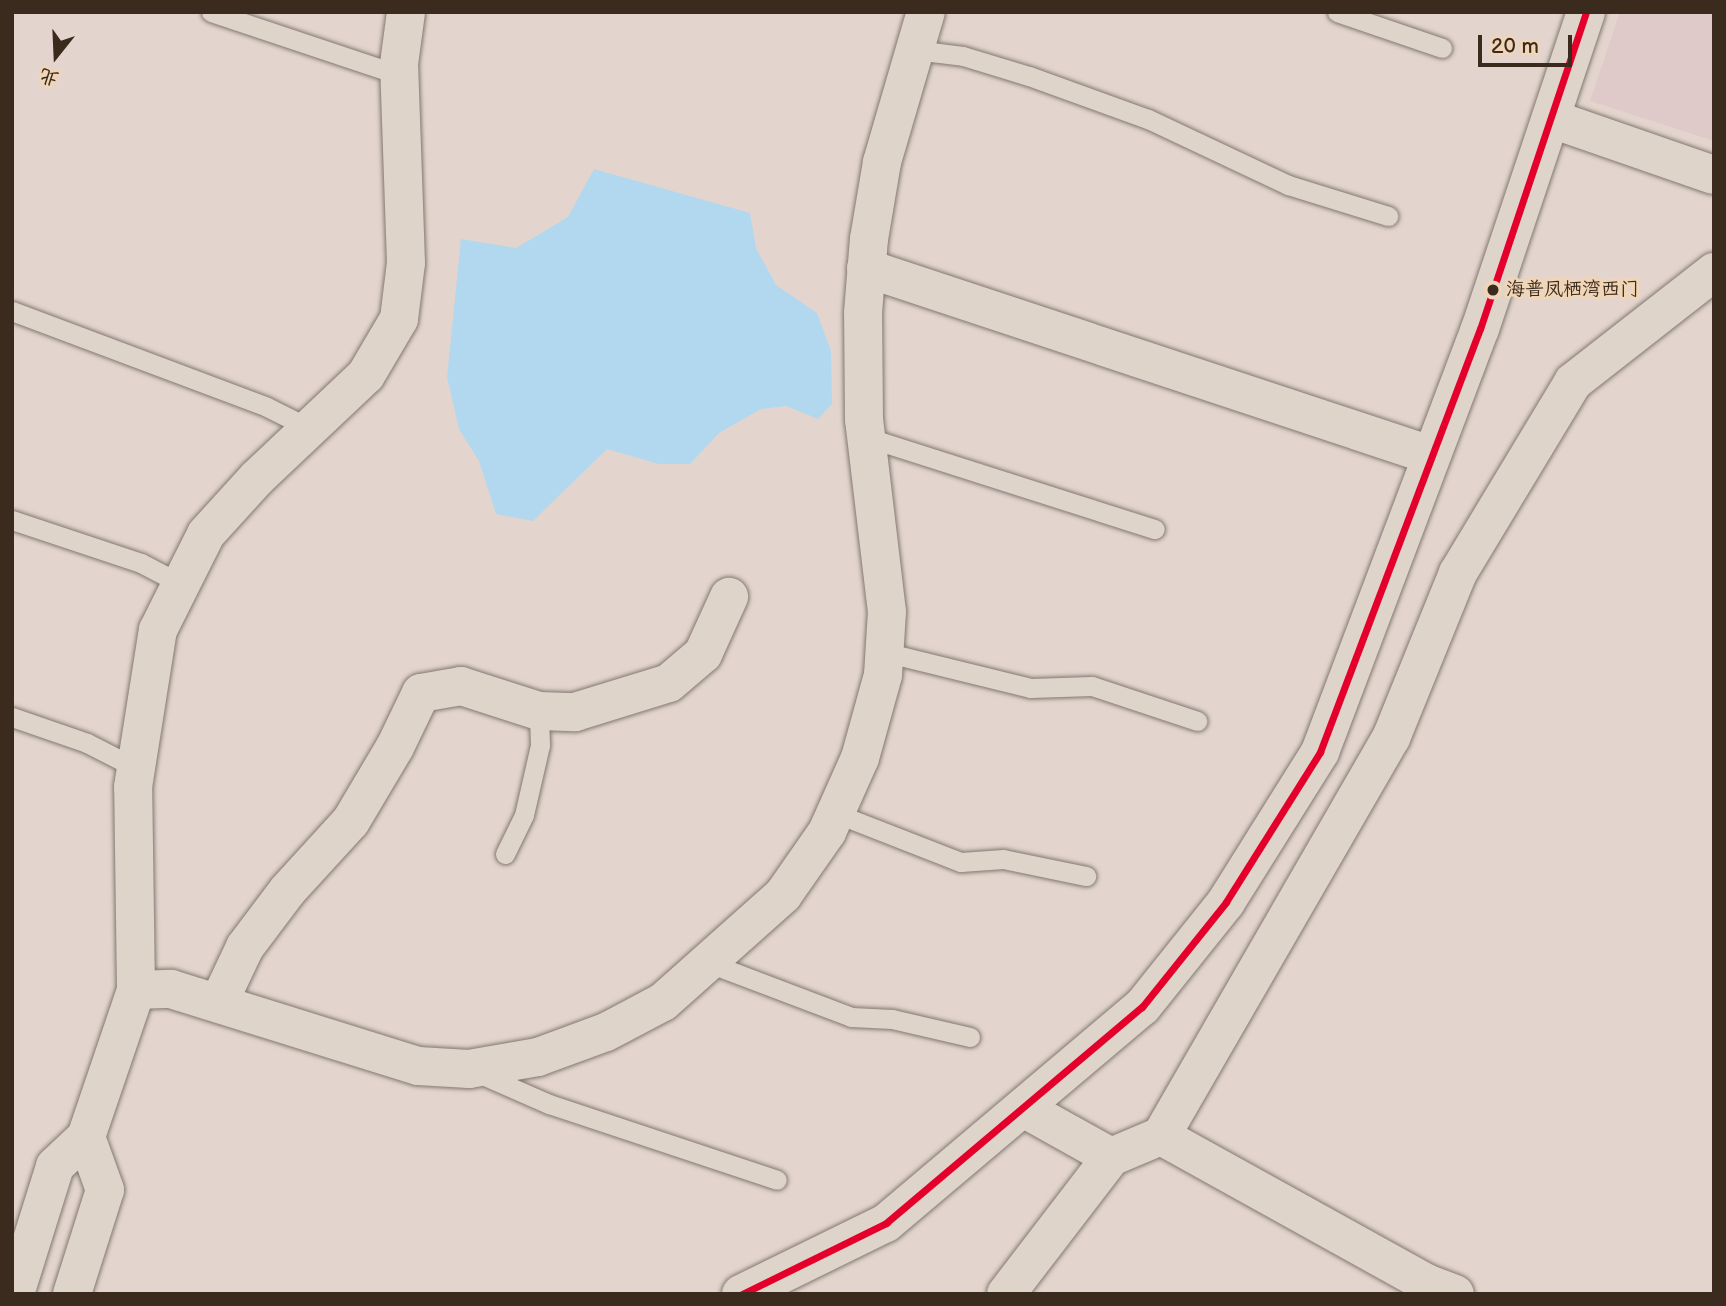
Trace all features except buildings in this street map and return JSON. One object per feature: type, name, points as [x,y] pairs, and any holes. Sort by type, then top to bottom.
[{"type":"street","points":[[15,1294],[55,1166],[86,1137],[136,990],[136,768],[158,631],[206,534],[309,428],[366,375],[399,319],[406,263],[399,75],[406,12]]},
{"type":"street","points":[[136,990],[171,989],[418,1066],[469,1069],[538,1057],[606,1032],[663,1002],[783,895],[835,813],[860,758],[883,675],[887,612],[866,437],[866,268],[882,162],[926,12]]},
{"type":"street","points":[[741,1294],[886,1223],[1142,1007],[1234,891],[1320,752],[1430,455],[1480,329],[1586,12]]},
{"type":"street","points":[[1552,119],[1714,175]]},
{"type":"street","points":[[866,268],[1430,455]]},
{"type":"street","points":[[1006,1294],[1111,1157],[1161,1136],[1391,738],[1458,573],[1573,382],[1714,272]]},
{"type":"street","points":[[219,1002],[245,947],[288,890],[351,821],[395,747],[421,693],[461,687],[539,711],[575,712],[669,683],[703,654],[729,597]]},
{"type":"street","points":[[1023,1108],[1111,1157]]},
{"type":"street","points":[[1161,1136],[1426,1283],[1455,1294]]},
{"type":"street","points":[[72,1294],[105,1190],[86,1137]]},
{"type":"lane","points":[[211,12],[399,75]]},
{"type":"lane","points":[[1337,12],[1442,48]]},
{"type":"lane","points":[[915,50],[963,56],[1029,76],[1148,119],[1288,185],[1388,216]]},
{"type":"lane","points":[[12,312],[267,407],[309,428]]},
{"type":"lane","points":[[866,437],[1155,529]]},
{"type":"lane","points":[[12,520],[141,562],[181,584]]},
{"type":"lane","points":[[884,652],[1031,688],[1092,686],[1197,721]]},
{"type":"lane","points":[[505,854],[524,815],[540,745],[539,711]]},
{"type":"lane","points":[[12,717],[87,743],[136,768]]},
{"type":"lane","points":[[835,813],[961,862],[1003,859],[1086,876]]},
{"type":"lane","points":[[709,963],[850,1017],[892,1019],[971,1037]]},
{"type":"lane","points":[[469,1069],[549,1104],[777,1180]]},
{"type":"shaded area","points":[[1620,12],[1714,12],[1714,141],[1590,101]]},
{"type":"water","points":[[594,169],[750,213],[756,248],[776,285],[817,313],[831,351],[832,404],[818,419],[786,406],[761,409],[719,433],[690,464],[659,464],[607,449],[533,521],[496,514],[479,461],[459,429],[447,377],[461,239],[516,248],[568,217]]},
{"type":"transit line","points":[[742,1294],[886,1223],[1142,1007],[1226,902],[1320,752],[1480,329],[1586,12]]},
{"type":"place","name":"海普凤栖湾西门","points":[[1493,290]]}]
